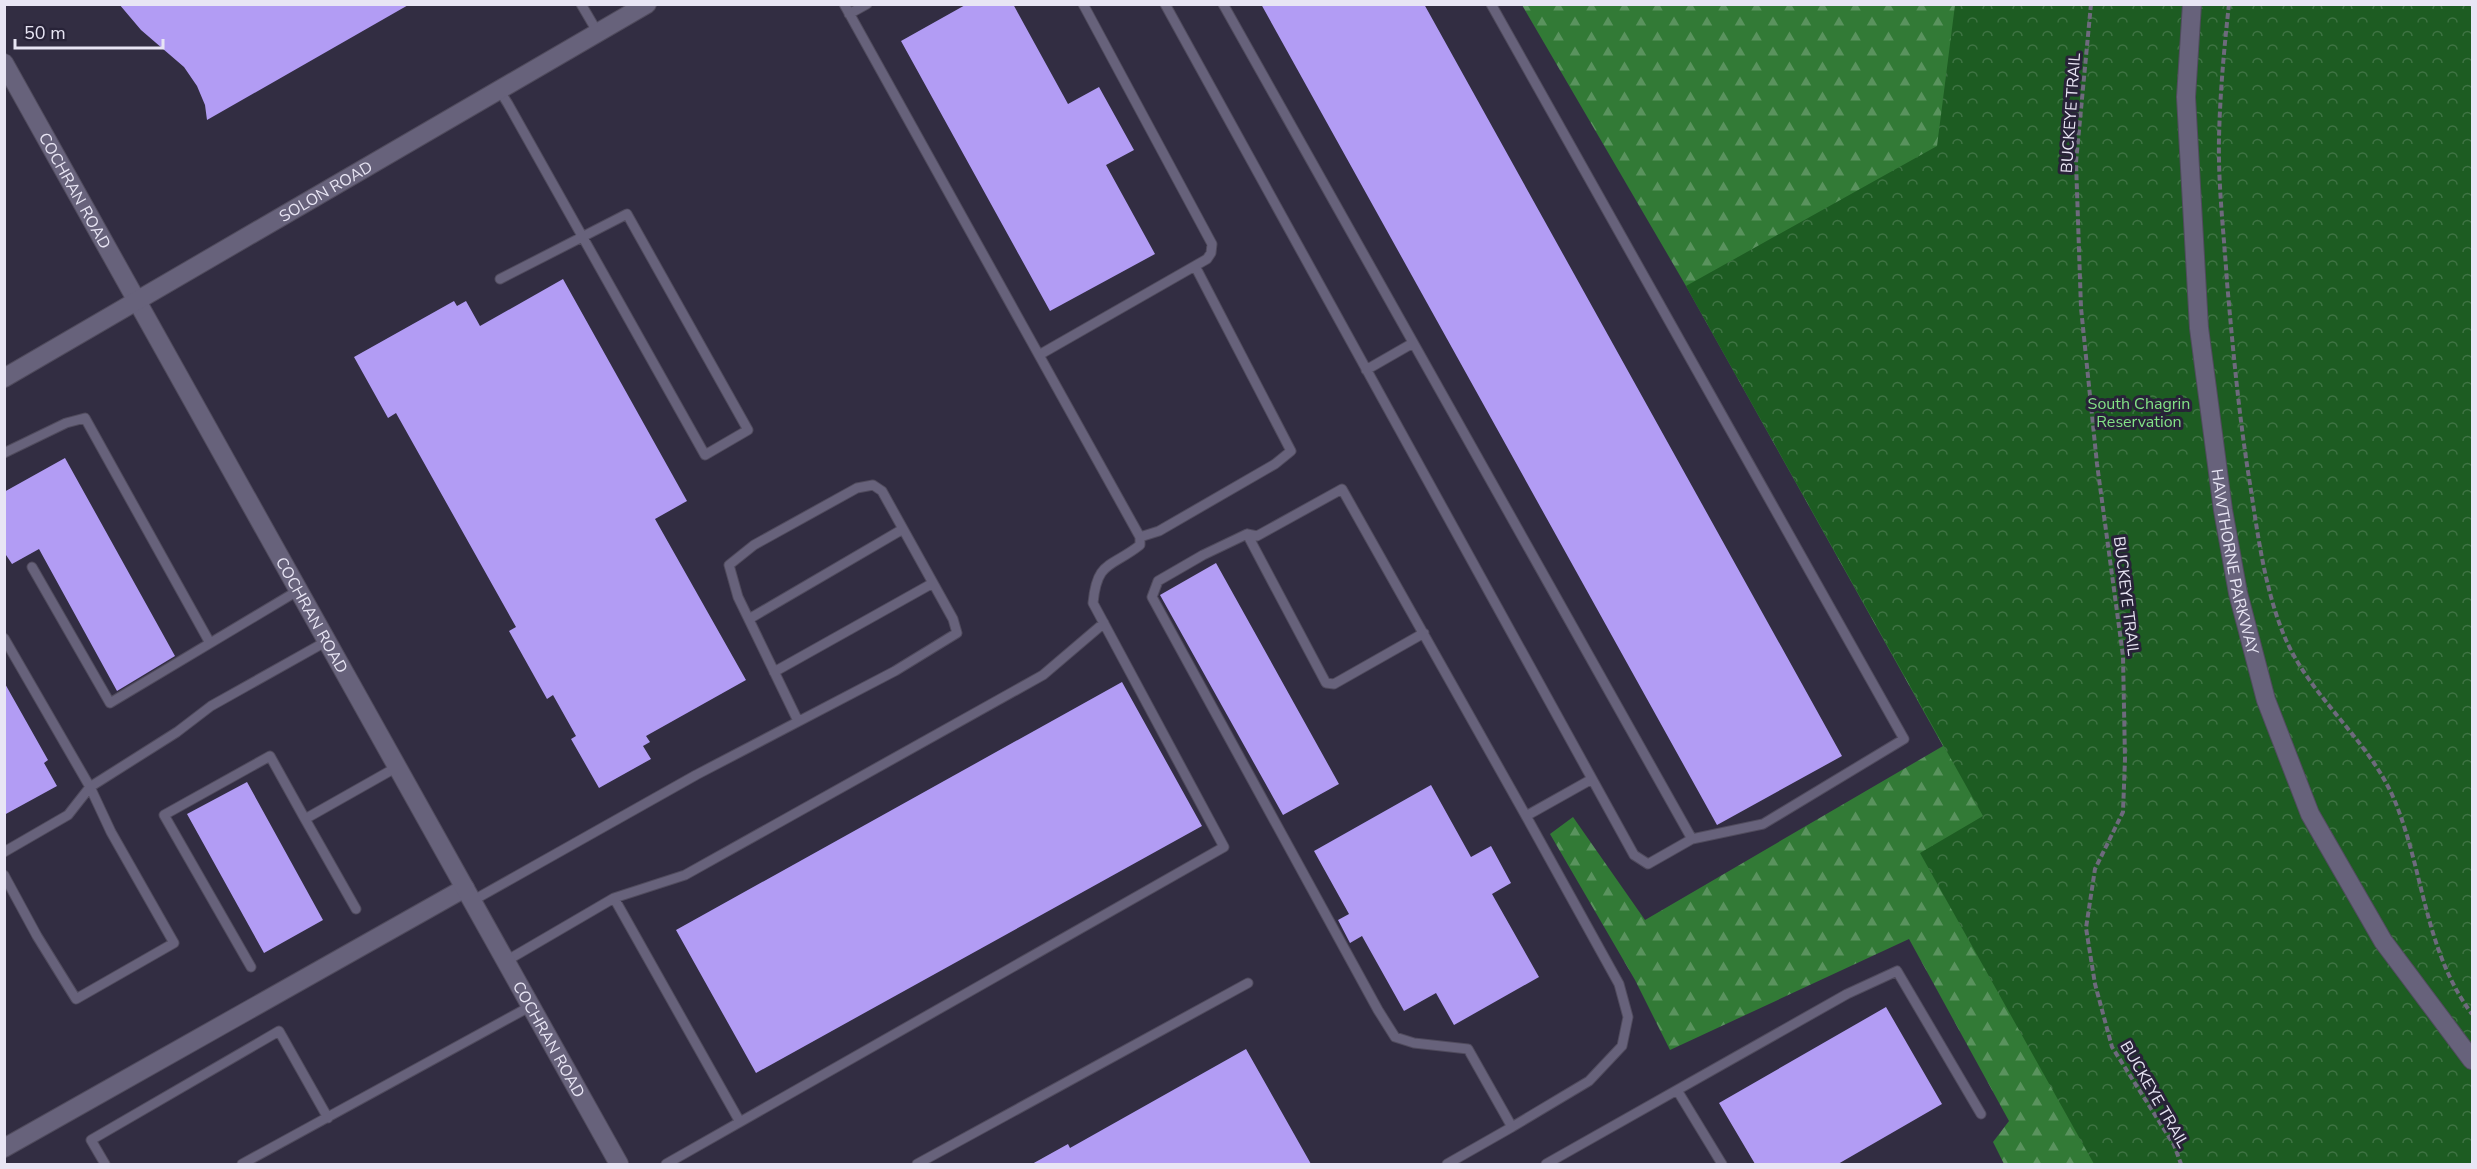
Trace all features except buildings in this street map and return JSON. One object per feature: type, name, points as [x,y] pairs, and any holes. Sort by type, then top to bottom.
[{"type":"street","name":"SOLON ROAD","points":[[4,378],[647,4]]},
{"type":"street","name":"HAWTHORNE PARKWAY","points":[[2192,4],[2186,97],[2199,328],[2223,510],[2238,593],[2260,678],[2310,814],[2383,941],[2472,1060]]},
{"type":"street","name":"COCHRAN ROAD","points":[[4,63],[619,1164]]},
{"type":"street","points":[[4,1148],[469,895]]},
{"type":"lane","points":[[581,4],[598,33]]},
{"type":"lane","points":[[666,1164],[1224,847],[1093,603],[1095,581],[1104,567],[1140,545],[1140,537],[844,4]]},
{"type":"lane","points":[[849,14],[867,4]]},
{"type":"lane","points":[[1039,355],[1207,260],[1211,253],[1212,244],[1083,4]]},
{"type":"lane","points":[[1164,4],[1634,855],[1648,864],[1692,839],[1763,824],[1904,739],[1491,4]]},
{"type":"lane","points":[[1223,4],[1692,839]]},
{"type":"lane","points":[[500,91],[582,237],[705,455],[748,430],[627,214],[582,237],[500,279]]},
{"type":"lane","points":[[1140,537],[1159,531],[1275,464],[1291,451],[1195,266]]},
{"type":"lane","points":[[1366,370],[1413,343]]},
{"type":"lane","points":[[4,453],[66,423],[85,418],[210,644]]},
{"type":"lane","points":[[469,895],[895,671],[957,633],[953,619],[882,491],[873,484],[857,488],[754,544],[729,565],[738,597],[798,721]]},
{"type":"lane","points":[[1448,1164],[1512,1128],[1589,1081],[1622,1046],[1628,1017],[1619,984],[1342,489],[1257,536],[1247,534],[1203,555],[1158,581],[1152,597],[1378,1010],[1395,1037],[1414,1043],[1468,1049],[1512,1128]]},
{"type":"lane","points":[[749,619],[903,530]]},
{"type":"lane","points":[[1247,534],[1326,683],[1334,684],[1424,633]]},
{"type":"lane","points":[[32,567],[110,703],[298,590]]},
{"type":"lane","points":[[774,672],[933,583]]},
{"type":"lane","points":[[506,961],[614,898],[685,875],[1013,692],[1043,675],[1104,623]]},
{"type":"lane","points":[[4,638],[90,787],[111,832],[174,943],[76,999],[37,936],[4,875]]},
{"type":"lane","points":[[4,852],[68,815],[90,787],[177,732],[211,706],[327,641]]},
{"type":"lane","points":[[251,967],[164,815],[270,756],[356,909]]},
{"type":"lane","points":[[305,819],[397,767]]},
{"type":"lane","points":[[1526,816],[1592,779]]},
{"type":"lane","points":[[614,898],[740,1122]]},
{"type":"lane","points":[[1546,1164],[1847,994],[1897,971],[1981,1114]]},
{"type":"lane","points":[[917,1164],[1248,983]]},
{"type":"lane","points":[[242,1164],[531,1006]]},
{"type":"lane","points":[[105,1164],[91,1140],[279,1031],[328,1118]]},
{"type":"lane","points":[[1677,1090],[1722,1164]]},
{"type":"path","name":"BUCKEYE TRAIL","points":[[2091,4],[2076,162],[2081,308],[2097,464],[2123,656],[2125,759],[2123,812],[2095,869],[2086,928],[2095,984],[2112,1047],[2174,1145],[2181,1164]]},
{"type":"path","points":[[2229,4],[2219,138],[2221,216],[2236,393],[2267,577],[2278,620],[2294,656],[2318,693],[2373,762],[2393,796],[2410,843],[2439,954],[2456,989],[2472,1014]]},
{"type":"green space","name":"South Chagrin Reservation","points":[[1522,5],[2192,5],[2472,1164],[2004,1164],[1993,1142],[2009,1121],[1909,939],[1670,1050],[1635,980],[1550,834],[1573,817],[1645,920],[1943,746],[1686,286]]},
{"type":"green space","name":"South Chagrin Reservation","points":[[1955,5],[2472,5],[2472,1164],[2094,1164],[1920,853],[1983,816],[1686,286],[1937,146]]}]
